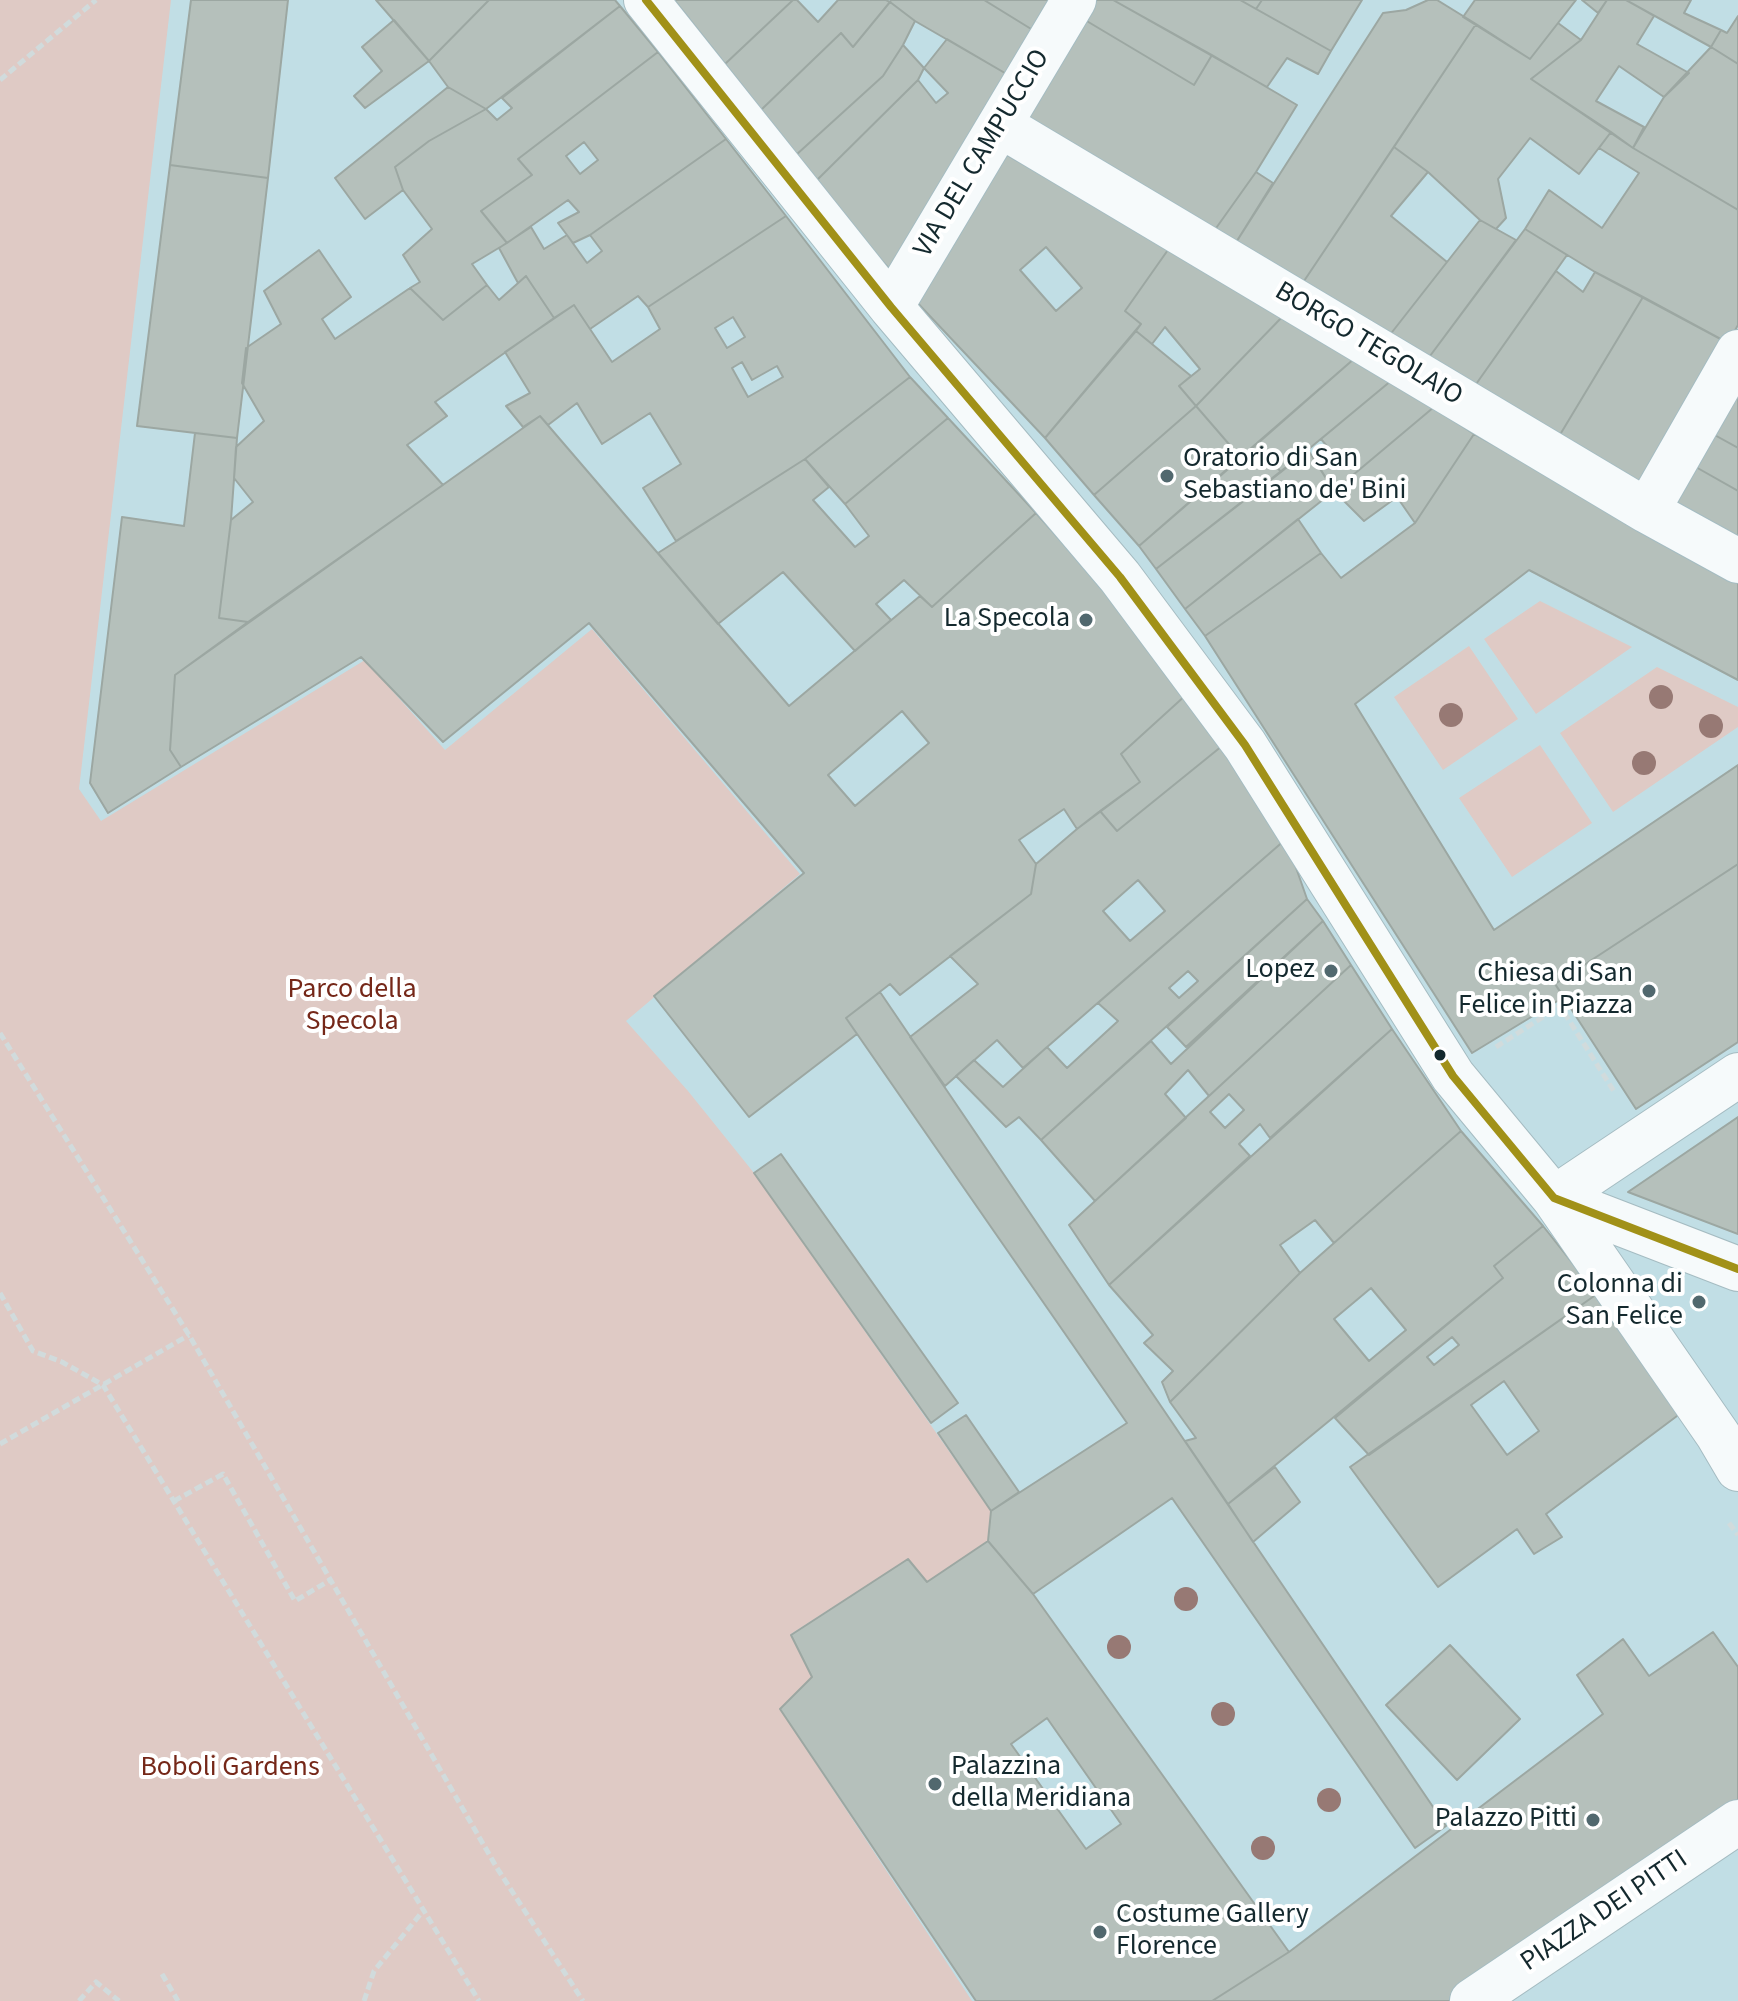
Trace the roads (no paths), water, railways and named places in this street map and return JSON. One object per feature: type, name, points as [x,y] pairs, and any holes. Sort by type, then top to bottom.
[{"type":"street","points":[[646,0],[891,307],[1120,577],[1245,745],[1468,1065],[1554,1198],[1732,1446]]},
{"type":"street","name":"VIA DEL CAMPUCCIO","points":[[891,307],[1074,0]]},
{"type":"street","name":"BORGO TEGOLAIO","points":[[1000,125],[1647,511],[1738,561]]},
{"type":"street","points":[[1647,511],[1738,352]]},
{"type":"street","points":[[1554,1198],[1738,1075]]},
{"type":"street","points":[[1554,1198],[1738,1269]]},
{"type":"street","name":"PIAZZA DEI PITTI","points":[[1472,2001],[1738,1822]]},
{"type":"place","name":"Oratorio di San Sebastiano de' Bini","points":[[1167,476]]},
{"type":"place","name":"La Specola","points":[[1086,620]]},
{"type":"place","name":"Lopez","points":[[1331,971]]},
{"type":"place","name":"Chiesa di San Felice in Piazza","points":[[1649,991]]},
{"type":"place","name":"Colonna di San Felice","points":[[1699,1302]]},
{"type":"place","name":"Palazzina della Meridiana","points":[[935,1784]]},
{"type":"place","name":"Palazzo Pitti","points":[[1593,1820]]},
{"type":"place","name":"Costume Gallery Florence","points":[[1100,1932]]},
{"type":"park label","name":"Parco della Specola","points":[[352,1007]]},
{"type":"park label","name":"Boboli Gardens","points":[[230,1769]]}]
